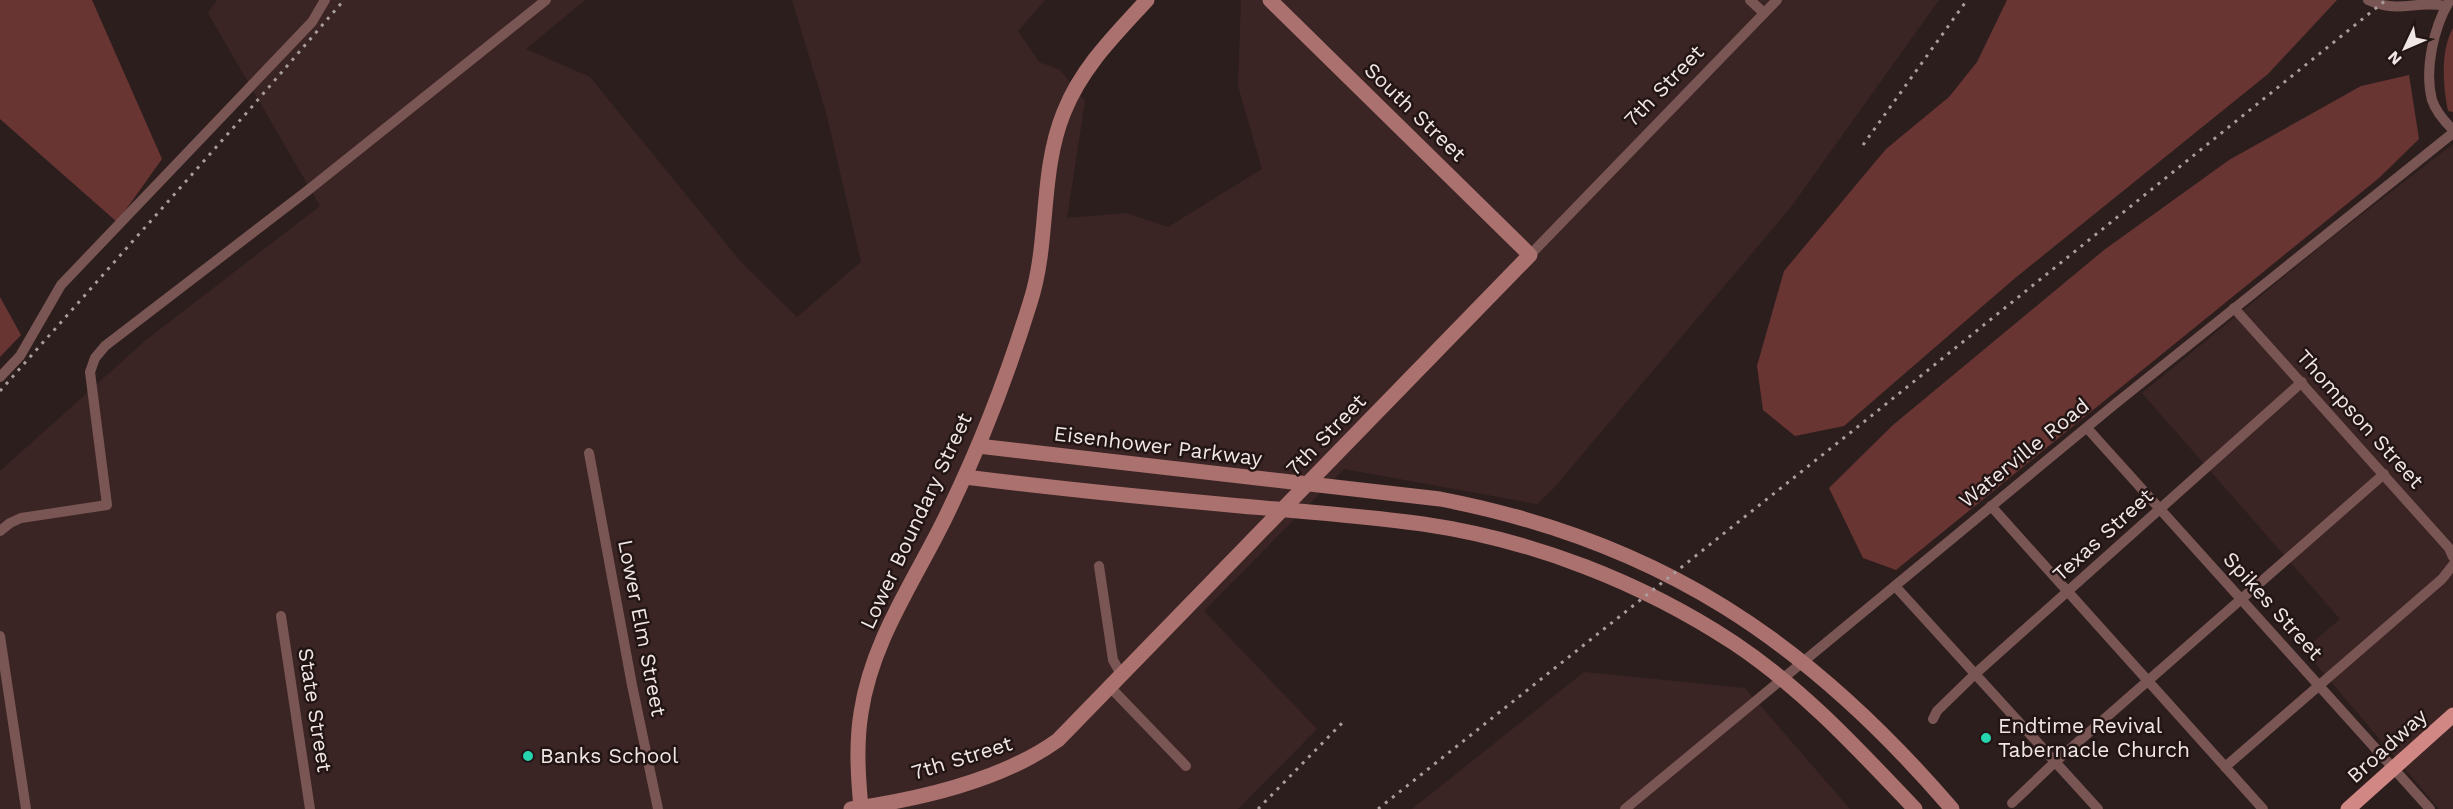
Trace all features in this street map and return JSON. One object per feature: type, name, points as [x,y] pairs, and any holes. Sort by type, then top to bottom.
[{"type":"main road","name":"Broadway","points":[[2348,809],[2453,715]]},
{"type":"street","points":[[0,377],[20,356],[61,285],[312,22],[325,0]]},
{"type":"street","points":[[0,531],[21,518],[107,505],[90,372],[94,358],[105,346],[307,191],[546,0]]},
{"type":"street","name":"Lower Boundary Street","points":[[858,808],[858,744],[861,713],[875,659],[897,608],[965,477],[1032,298],[1053,149],[1063,115],[1075,86],[1094,59],[1147,0]]},
{"type":"street","name":"South Street","points":[[1270,0],[1530,255]]},
{"type":"street","points":[[1750,0],[1764,14]]},
{"type":"street","name":"7th Street","points":[[858,808],[972,782],[1022,763],[1058,740],[1777,0]]},
{"type":"street","points":[[2368,0],[2386,7],[2403,6],[2421,0],[2448,3],[2435,39],[2430,86],[2436,109],[2453,132]]},
{"type":"street","name":"Waterville Road","points":[[1625,809],[1991,506],[2453,132]]},
{"type":"street","name":"Thompson Street","points":[[2234,308],[2384,474],[2449,548],[2453,557]]},
{"type":"street","name":"Texas Street","points":[[1933,719],[1937,711],[1975,674],[2068,594],[2302,382]]},
{"type":"street","name":"Spikes Street","points":[[2087,428],[2430,809]]},
{"type":"street","name":"Eisenhower Parkway","points":[[978,446],[1452,502],[1539,522],[1601,544],[1677,578],[1744,618],[1826,680],[1873,723],[1952,809]]},
{"type":"street","name":"Lower Elm Street","points":[[589,453],[632,685],[658,809]]},
{"type":"street","points":[[2012,803],[2054,763],[2384,474]]},
{"type":"street","points":[[965,477],[1054,489],[1436,526],[1508,541],[1590,569],[1660,601],[1735,644],[1786,683],[1852,741],[1915,809]]},
{"type":"street","points":[[1991,506],[2263,809]]},
{"type":"street","points":[[1099,566],[1113,660],[1122,676]]},
{"type":"street","points":[[2225,767],[2442,579],[2453,566]]},
{"type":"street","points":[[1895,586],[2098,809]]},
{"type":"street","name":"State Street","points":[[281,616],[310,809]]},
{"type":"street","points":[[0,636],[26,809]]},
{"type":"street","points":[[1111,688],[1186,766]]},
{"type":"shaded area","points":[[0,0],[92,0],[162,159],[117,222],[0,119]]},
{"type":"shaded area","points":[[217,0],[585,0],[526,49],[590,77],[741,262],[797,317],[861,262],[826,112],[792,0],[1045,0],[1018,31],[1039,62],[1060,70],[1085,101],[1067,218],[1126,213],[1168,227],[1262,169],[1238,86],[1241,0],[1939,0],[1791,207],[1553,489],[1537,504],[1344,469],[1204,611],[1317,729],[1238,809],[0,809],[0,471],[146,340],[320,206],[208,13]]},
{"type":"shaded area","points":[[2007,0],[2337,0],[2268,74],[2014,279],[1844,426],[1795,436],[1763,410],[1757,366],[1784,271],[1886,149],[1949,97],[1977,62]]},
{"type":"shaded area","points":[[2453,28],[2453,112],[2448,111],[2444,58]]},
{"type":"shaded area","points":[[2409,75],[2419,139],[2379,178],[1896,570],[1863,558],[1829,488],[1893,425],[2104,250],[2229,160],[2361,86]]},
{"type":"shaded area","points":[[2453,144],[2453,809],[2439,809],[2304,650],[2340,619],[2142,393],[2330,239]]},
{"type":"shaded area","points":[[0,297],[21,335],[0,357]]},
{"type":"shaded area","points":[[1584,672],[1745,688],[1850,809],[1412,809]]},
{"type":"railway","points":[[0,391],[344,0]]},
{"type":"railway","points":[[1863,145],[1967,0]]},
{"type":"railway","points":[[1378,809],[1865,421],[2386,0]]},
{"type":"railway","points":[[1258,809],[1345,720]]},
{"type":"place","name":"Endtime Revival Tabernacle Church","points":[[1986,738]]},
{"type":"place","name":"Banks School","points":[[528,756]]}]
